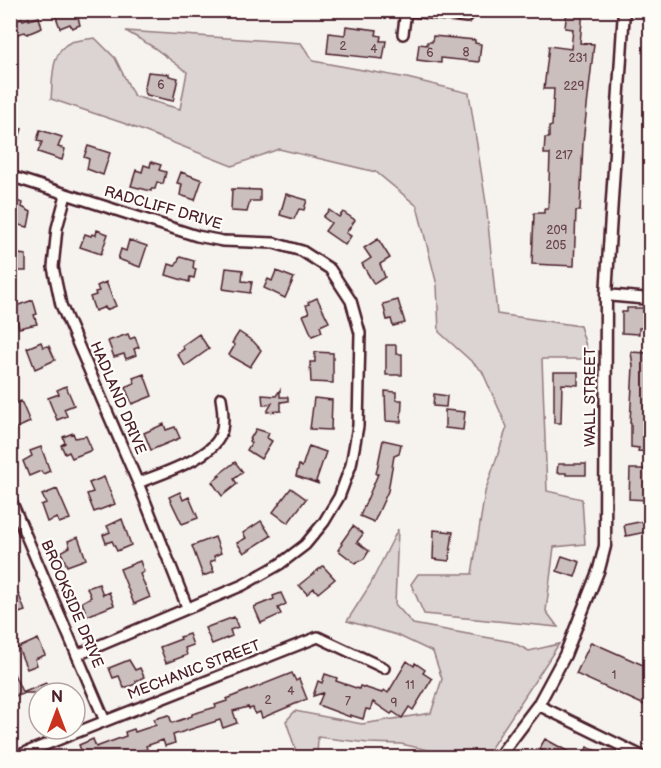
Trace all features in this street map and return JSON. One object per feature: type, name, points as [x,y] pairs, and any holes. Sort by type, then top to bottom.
[{"type":"street","name":"WALL STREET","points":[[498,758],[538,705],[565,655],[599,569],[605,546],[606,294],[624,10]]},
{"type":"street","points":[[403,34],[405,11],[467,17]]},
{"type":"street","name":"RADCLIFF DRIVE","points":[[10,176],[197,236],[223,241],[274,243],[302,251],[330,269],[351,301],[360,333],[358,426],[351,465],[339,497],[324,522],[305,545],[280,564],[243,585],[77,655]]},
{"type":"street","name":"HADLAND DRIVE","points":[[66,195],[57,228],[53,267],[61,305],[138,483],[187,608]]},
{"type":"street","points":[[606,294],[651,299]]},
{"type":"street","points":[[138,483],[178,467],[214,445],[222,426],[221,398]]},
{"type":"street","name":"BROOKSIDE DRIVE","points":[[10,498],[105,721]]},
{"type":"street","name":"MECHANIC STREET","points":[[12,758],[318,637],[384,668]]},
{"type":"street","points":[[538,705],[646,758]]},
{"type":"shaded area","points":[[126,31],[301,43],[313,61],[407,78],[469,93],[486,203],[497,314],[580,326],[590,359],[542,359],[547,491],[582,499],[585,544],[554,547],[546,611],[558,627],[424,614],[411,584],[418,574],[472,574],[485,492],[507,427],[482,371],[439,332],[437,285],[417,206],[376,172],[279,149],[232,166],[123,123],[51,99],[54,67],[59,52],[71,42],[95,38],[115,58],[134,96],[180,109],[187,72]]},
{"type":"shaded area","points":[[398,529],[395,604],[413,624],[512,642],[529,651],[559,644],[485,757],[438,757],[438,752],[401,744],[318,737],[317,757],[298,757],[286,721],[295,711],[362,724],[431,713],[442,679],[433,652],[397,635],[347,621],[370,585]]},
{"type":"building","points":[[64,10],[76,10],[80,25],[72,28],[70,24],[60,28],[55,14]]},
{"type":"building","points":[[567,10],[583,10],[580,43],[594,44],[583,142],[580,211],[576,211],[574,266],[532,264],[534,213],[544,213],[544,209],[548,209],[550,154],[544,154],[545,138],[549,138],[549,127],[552,126],[554,89],[544,89],[549,46],[571,49],[573,29],[565,28]]},
{"type":"building","points":[[39,17],[42,28],[27,34],[25,32],[10,36],[10,21]]},
{"type":"building","points":[[346,26],[377,30],[376,35],[381,36],[380,41],[386,41],[383,59],[327,53],[329,33],[345,35]]},
{"type":"building","points":[[433,36],[475,40],[475,43],[481,44],[479,62],[441,58],[441,63],[417,60],[419,44],[427,45],[427,42],[432,42]]},
{"type":"building","points":[[148,72],[169,74],[169,76],[178,78],[173,101],[147,95],[144,91]]},
{"type":"building","points":[[10,125],[22,129],[12,158],[10,158]]},
{"type":"building","points":[[40,130],[62,137],[58,147],[65,149],[62,160],[38,152],[42,142],[37,141]]},
{"type":"building","points":[[88,146],[110,153],[103,175],[87,169],[89,159],[84,157]]},
{"type":"building","points":[[151,162],[161,165],[159,170],[166,172],[163,184],[157,182],[155,189],[151,191],[131,186],[136,170],[142,172],[144,165],[150,167]]},
{"type":"building","points":[[181,172],[202,180],[195,200],[180,195],[182,184],[177,183]]},
{"type":"building","points":[[232,189],[260,190],[260,201],[250,201],[247,212],[231,211]]},
{"type":"building","points":[[286,194],[307,200],[304,210],[299,209],[294,219],[280,215]]},
{"type":"building","points":[[12,200],[23,203],[22,207],[31,212],[28,227],[10,223]]},
{"type":"building","points":[[329,210],[339,217],[343,212],[355,220],[346,233],[351,236],[345,245],[325,231],[331,223],[323,217]]},
{"type":"building","points":[[97,230],[108,234],[101,254],[80,247],[85,234],[96,235]]},
{"type":"building","points":[[378,239],[390,258],[380,264],[385,277],[374,284],[362,264],[371,258],[364,248]]},
{"type":"building","points":[[129,240],[147,246],[140,267],[118,259],[121,249],[126,251]]},
{"type":"building","points":[[10,253],[26,255],[26,271],[10,271]]},
{"type":"building","points":[[180,257],[194,261],[193,268],[196,269],[194,278],[190,277],[189,282],[166,275],[169,264],[175,266]]},
{"type":"building","points":[[226,268],[243,270],[242,281],[252,282],[250,293],[223,289]]},
{"type":"building","points":[[276,271],[294,278],[285,298],[264,288],[268,279],[272,281]]},
{"type":"building","points":[[106,282],[116,306],[95,311],[90,297],[99,291],[97,286]]},
{"type":"building","points":[[317,298],[329,322],[320,326],[322,332],[312,336],[303,315],[309,313],[306,305],[309,304],[308,302]]},
{"type":"building","points":[[33,300],[37,324],[19,328],[13,307]]},
{"type":"building","points":[[398,300],[405,323],[393,326],[391,319],[387,320],[383,304]]},
{"type":"building","points":[[627,308],[644,308],[644,328],[639,328],[639,334],[622,333],[622,312],[627,312]]},
{"type":"building","points":[[239,332],[261,350],[250,367],[229,355],[235,345],[232,343]]},
{"type":"building","points":[[128,334],[130,339],[135,337],[139,347],[134,349],[136,355],[126,359],[124,354],[114,357],[108,341]]},
{"type":"building","points":[[199,334],[209,349],[185,366],[177,354],[184,349],[182,346]]},
{"type":"building","points":[[41,342],[43,347],[49,346],[55,360],[35,369],[27,348]]},
{"type":"building","points":[[386,345],[396,345],[396,354],[402,354],[402,375],[386,375]]},
{"type":"building","points":[[315,352],[333,353],[333,383],[311,382],[310,362],[315,362]]},
{"type":"building","points":[[631,352],[647,353],[647,357],[651,357],[650,452],[638,451],[639,448],[631,447],[633,366]]},
{"type":"building","points":[[554,372],[578,372],[578,385],[562,384],[561,423],[554,423]]},
{"type":"building","points":[[144,374],[152,396],[132,404],[125,387],[135,383],[133,378]]},
{"type":"building","points":[[66,386],[74,405],[64,409],[67,416],[57,420],[48,398],[59,394],[57,390]]},
{"type":"building","points":[[280,390],[280,397],[288,397],[288,401],[281,402],[281,411],[267,412],[272,403],[263,405],[262,395],[276,396]]},
{"type":"building","points":[[385,391],[396,392],[396,400],[402,400],[401,422],[386,421]]},
{"type":"building","points":[[434,394],[447,396],[446,407],[433,406]]},
{"type":"building","points":[[314,398],[332,400],[331,430],[310,429]]},
{"type":"building","points":[[21,401],[30,422],[10,431],[10,411],[13,410],[11,405]]},
{"type":"building","points":[[445,410],[465,412],[463,430],[445,428]]},
{"type":"building","points":[[164,424],[166,430],[175,427],[180,438],[151,450],[144,433]]},
{"type":"building","points":[[256,429],[269,433],[267,438],[272,441],[261,459],[247,450]]},
{"type":"building","points":[[73,433],[75,438],[86,436],[92,450],[72,458],[69,452],[65,454],[61,445],[65,443],[63,437]]},
{"type":"building","points":[[383,440],[401,444],[399,454],[394,456],[388,491],[374,522],[360,516],[378,474],[376,474]]},
{"type":"building","points":[[309,446],[326,452],[316,481],[319,484],[296,476],[299,465],[302,467]]},
{"type":"building","points":[[41,447],[50,471],[43,474],[41,471],[29,476],[23,461],[32,456],[30,451]]},
{"type":"building","points":[[235,462],[243,472],[234,479],[237,484],[222,496],[212,482]]},
{"type":"building","points":[[558,464],[586,464],[586,475],[557,473]]},
{"type":"building","points":[[630,469],[651,469],[648,500],[629,499]]},
{"type":"building","points":[[104,477],[115,504],[94,512],[87,494],[93,492],[89,483]]},
{"type":"building","points":[[291,488],[306,499],[288,523],[273,512]]},
{"type":"building","points":[[57,489],[70,519],[59,523],[57,518],[47,522],[41,505],[46,503],[42,495]]},
{"type":"building","points":[[180,492],[183,500],[189,497],[198,518],[182,524],[169,497]]},
{"type":"building","points":[[122,519],[131,545],[117,551],[112,541],[106,543],[103,535],[110,532],[107,526]]},
{"type":"building","points":[[261,521],[271,536],[244,553],[237,543],[246,538],[243,533]]},
{"type":"building","points":[[644,521],[646,532],[626,536],[624,525]]},
{"type":"building","points":[[353,526],[363,534],[357,542],[369,551],[364,559],[355,563],[338,550]]},
{"type":"building","points":[[434,530],[453,532],[449,561],[433,559]]},
{"type":"building","points":[[78,537],[86,559],[67,566],[61,552],[70,547],[68,541]]},
{"type":"building","points":[[215,537],[221,553],[214,556],[215,560],[210,562],[214,572],[203,576],[192,546]]},
{"type":"building","points":[[562,556],[580,562],[575,577],[557,571]]},
{"type":"building","points":[[140,561],[144,572],[140,574],[150,597],[134,604],[120,569]]},
{"type":"building","points":[[323,566],[335,579],[318,593],[314,588],[307,594],[299,585]]},
{"type":"building","points":[[99,584],[103,595],[109,592],[114,605],[87,616],[82,602],[91,597],[87,588]]},
{"type":"building","points":[[281,593],[286,604],[278,608],[281,614],[261,623],[254,607],[274,599],[273,596]]},
{"type":"building","points":[[19,595],[25,611],[10,616],[10,598]]},
{"type":"building","points":[[234,617],[238,627],[230,630],[232,636],[212,644],[205,628]]},
{"type":"building","points":[[189,634],[193,645],[185,648],[187,655],[166,663],[160,647]]},
{"type":"building","points":[[38,639],[45,655],[35,659],[37,665],[27,669],[18,648]]},
{"type":"building","points":[[591,642],[643,665],[651,649],[651,708],[576,674]]},
{"type":"building","points":[[129,660],[135,670],[140,668],[144,677],[136,681],[136,684],[124,688],[119,676],[113,678],[109,668]]},
{"type":"building","points":[[407,661],[425,670],[423,673],[432,679],[413,710],[409,707],[402,718],[393,712],[391,714],[373,702],[370,710],[366,709],[363,719],[350,715],[350,717],[318,705],[323,693],[313,696],[318,681],[322,683],[325,674],[337,678],[336,681],[359,689],[360,686],[382,693],[384,690],[388,693]]},
{"type":"building","points":[[10,665],[23,694],[14,697],[10,690]]},
{"type":"building","points":[[292,673],[296,681],[299,679],[307,699],[262,718],[260,712],[255,714],[253,708],[233,711],[237,723],[223,728],[220,720],[173,735],[175,743],[165,746],[163,740],[124,758],[84,758],[79,745],[93,739],[96,747],[126,736],[125,732],[134,729],[135,732],[156,725],[154,719],[169,715],[172,723],[216,707],[215,705],[227,701],[226,699]]},
{"type":"building","points":[[545,739],[580,758],[554,758],[539,749]]},
{"type":"building","points":[[587,747],[611,757],[611,758],[583,758]]}]
